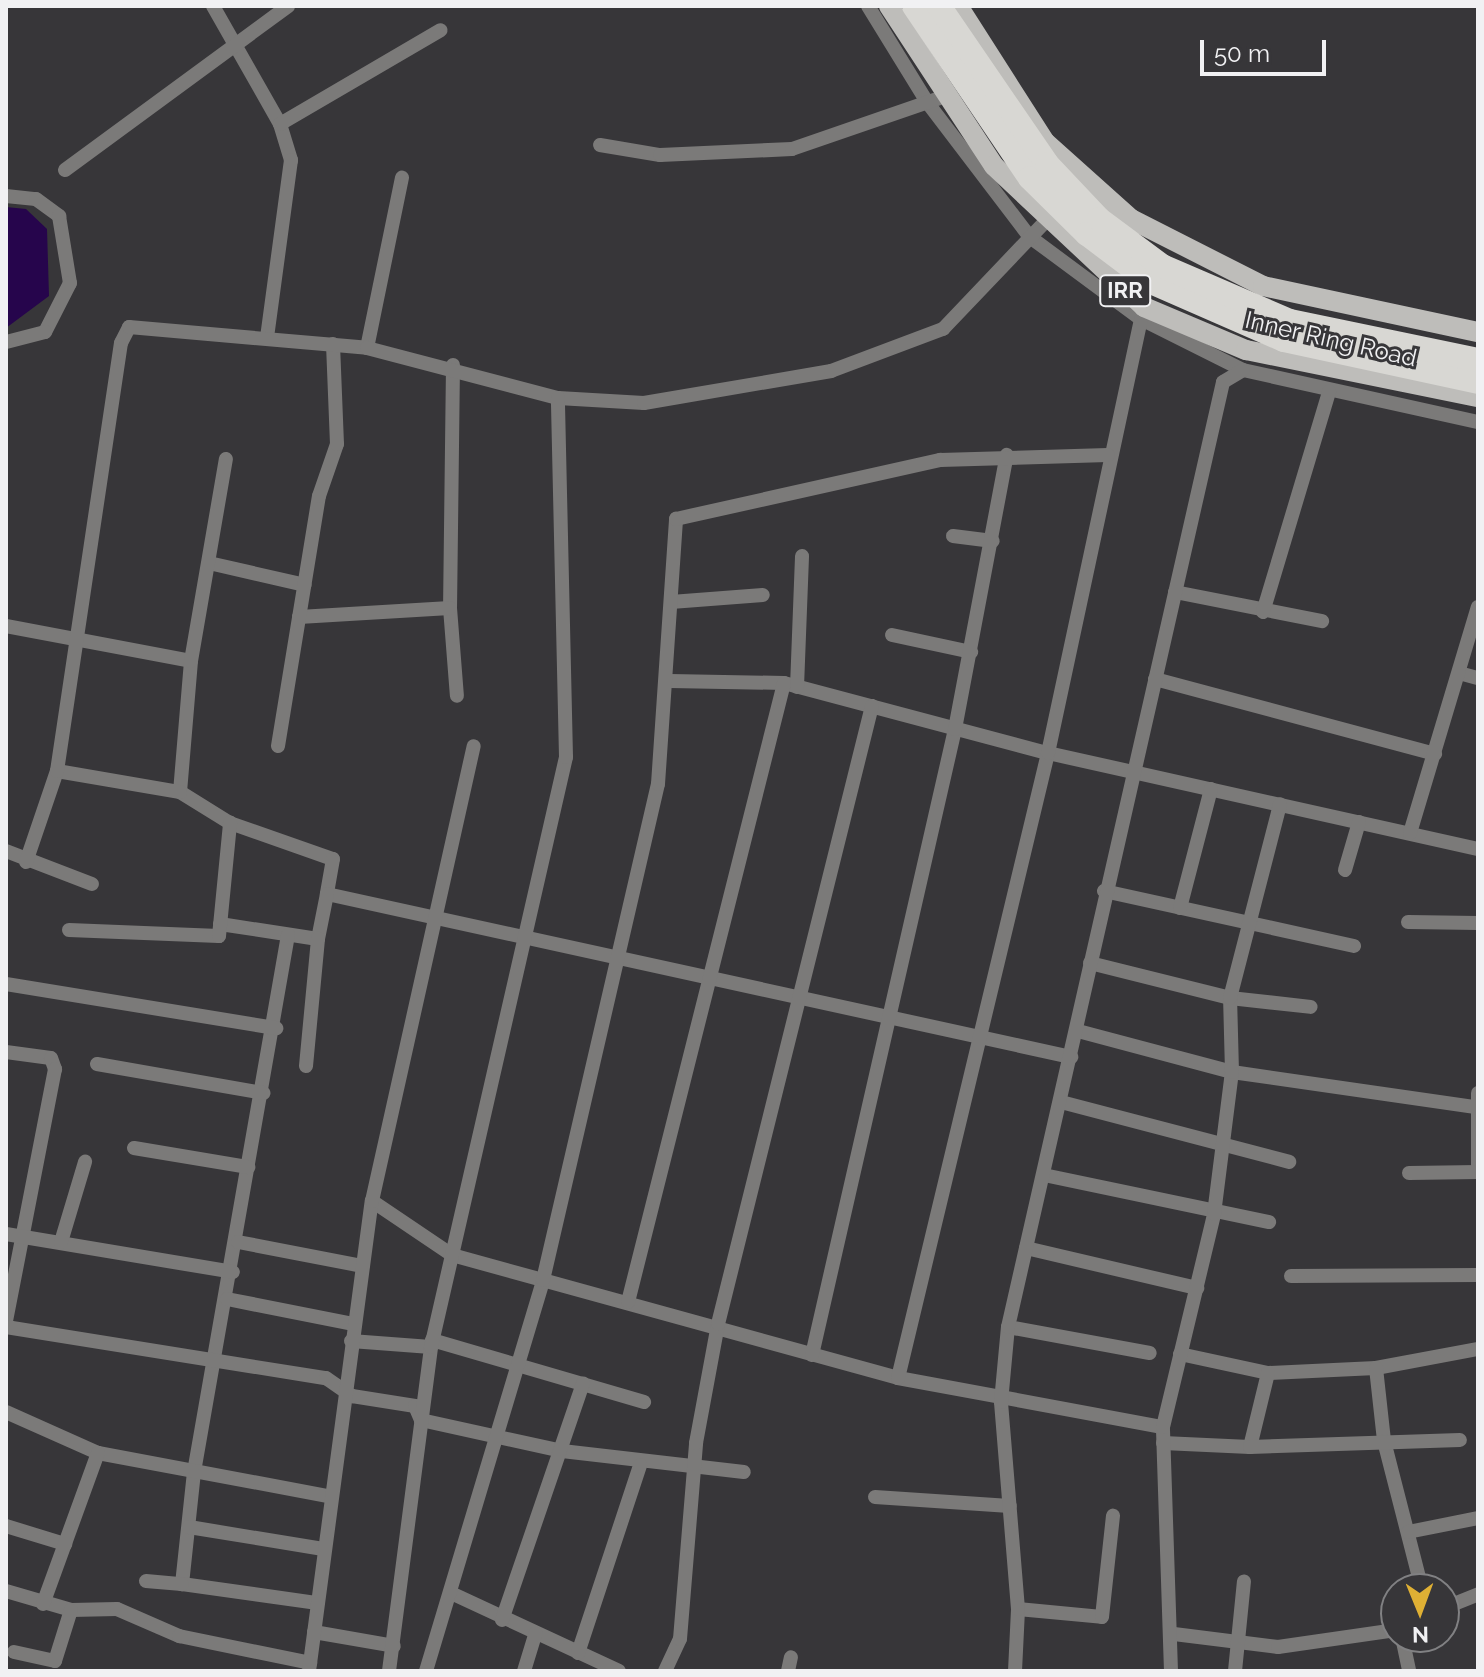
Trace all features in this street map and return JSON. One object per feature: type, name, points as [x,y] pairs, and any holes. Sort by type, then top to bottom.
[{"type":"highway","points":[[914,6],[1030,178],[1087,234],[1151,282],[1284,340],[1478,382]]},
{"type":"highway","points":[[939,6],[1055,173],[1099,219],[1162,266],[1290,321],[1478,360]]},
{"type":"main road","name":"Inner Ring Road","points":[[889,6],[994,166],[1142,313],[1246,350],[1478,397]]},
{"type":"main road","name":"Inner Ring Road","points":[[958,6],[1045,142],[1131,219],[1263,286],[1478,332]]},
{"type":"street","points":[[213,6],[280,124],[291,160],[290,194],[267,337]]},
{"type":"street","points":[[65,170],[236,51],[288,6]]},
{"type":"street","points":[[868,6],[927,102],[1030,237],[1142,313],[1243,370],[1329,392],[1478,422]]},
{"type":"street","points":[[280,124],[441,30]]},
{"type":"street","points":[[600,145],[660,155],[792,149],[949,95]]},
{"type":"street","points":[[367,348],[402,178]]},
{"type":"street","points":[[6,196],[36,199],[59,216],[70,283],[45,332],[6,342]]},
{"type":"street","points":[[26,862],[57,771],[121,343],[129,327],[367,348],[453,365],[558,398],[644,403],[890,354],[943,329],[1046,221]]},
{"type":"street","points":[[898,1378],[976,1037],[1048,753],[1108,455],[1142,313]]},
{"type":"street","points":[[278,746],[321,486],[337,444],[333,344]]},
{"type":"street","points":[[453,365],[450,608],[457,696]]},
{"type":"street","points":[[1015,1671],[1018,1609],[1001,1402],[1008,1327],[1078,1031],[1104,891],[1131,772],[1223,382],[1243,370]]},
{"type":"street","points":[[1263,612],[1329,392]]},
{"type":"street","points":[[389,1671],[432,1344],[569,734],[558,398]]},
{"type":"street","points":[[426,1671],[499,1436],[543,1280],[658,784],[670,681],[673,525],[681,515],[940,460],[1007,455],[1108,455]]},
{"type":"street","points":[[812,1355],[886,1018],[955,729],[1007,455]]},
{"type":"street","points":[[180,792],[191,661],[226,459]]},
{"type":"street","points":[[953,536],[993,541]]},
{"type":"street","points":[[628,1302],[709,981],[790,685],[802,556]]},
{"type":"street","points":[[209,563],[305,585]]},
{"type":"street","points":[[1175,592],[1263,612],[1322,621]]},
{"type":"street","points":[[671,602],[763,595]]},
{"type":"street","points":[[1410,833],[1478,607]]},
{"type":"street","points":[[299,617],[450,608]]},
{"type":"street","points":[[6,626],[76,642],[191,661]]},
{"type":"street","points":[[892,635],[971,652]]},
{"type":"street","points":[[1459,673],[1478,678]]},
{"type":"street","points":[[1155,679],[1435,754]]},
{"type":"street","points":[[670,681],[790,685],[1048,753],[1478,849]]},
{"type":"street","points":[[665,1671],[680,1639],[694,1472],[718,1324],[872,706]]},
{"type":"street","points":[[6,1591],[71,1610],[117,1609],[179,1636],[309,1667],[372,1201],[438,922],[474,746]]},
{"type":"street","points":[[57,771],[180,792],[230,823],[333,859],[318,939],[306,1066]]},
{"type":"street","points":[[1180,908],[1211,789]]},
{"type":"street","points":[[1171,1671],[1174,1634],[1163,1427],[1214,1214],[1220,1144],[1232,1072],[1230,998],[1280,804]]},
{"type":"street","points":[[1345,870],[1359,822]]},
{"type":"street","points":[[69,930],[219,936],[230,823]]},
{"type":"street","points":[[6,851],[26,862],[92,884]]},
{"type":"street","points":[[1104,891],[1354,946]]},
{"type":"street","points":[[327,894],[438,922],[523,935],[615,962],[1071,1057]]},
{"type":"street","points":[[1408,922],[1478,923]]},
{"type":"street","points":[[220,924],[318,939]]},
{"type":"street","points":[[182,1584],[194,1472],[276,1028],[288,935]]},
{"type":"street","points":[[1090,963],[1230,998],[1311,1007]]},
{"type":"street","points":[[6,984],[276,1028]]},
{"type":"street","points":[[1078,1031],[1232,1072],[1477,1100],[1478,1172],[1409,1173]]},
{"type":"street","points":[[6,1052],[51,1058],[55,1069],[27,1236],[6,1321]]},
{"type":"street","points":[[97,1064],[263,1093]]},
{"type":"street","points":[[1061,1102],[1289,1162]]},
{"type":"street","points":[[134,1148],[248,1167]]},
{"type":"street","points":[[61,1242],[85,1162]]},
{"type":"street","points":[[1044,1175],[1214,1214],[1269,1222]]},
{"type":"street","points":[[372,1201],[452,1255],[718,1324],[812,1355],[898,1378],[1001,1402],[1163,1427]]},
{"type":"street","points":[[6,1234],[233,1272]]},
{"type":"street","points":[[238,1242],[363,1266]]},
{"type":"street","points":[[1026,1248],[1197,1288]]},
{"type":"street","points":[[1291,1276],[1478,1275]]},
{"type":"street","points":[[227,1299],[353,1324]]},
{"type":"street","points":[[6,1327],[326,1378],[345,1391],[415,1406],[421,1420]]},
{"type":"street","points":[[1008,1327],[1150,1353]]},
{"type":"street","points":[[351,1341],[432,1344],[519,1364],[644,1402]]},
{"type":"street","points":[[1180,1354],[1268,1373],[1376,1368],[1478,1349]]},
{"type":"street","points":[[1376,1368],[1384,1441],[1418,1573]]},
{"type":"street","points":[[1250,1447],[1268,1373]]},
{"type":"street","points":[[502,1620],[583,1383]]},
{"type":"street","points":[[6,1412],[98,1453],[332,1497]]},
{"type":"street","points":[[421,1420],[640,1465],[694,1472],[744,1472]]},
{"type":"street","points":[[1163,1443],[1250,1447],[1460,1440]]},
{"type":"street","points":[[43,1604],[98,1453]]},
{"type":"street","points":[[578,1653],[640,1465]]},
{"type":"street","points":[[875,1497],[1010,1506]]},
{"type":"street","points":[[1018,1609],[1102,1617],[1113,1516]]},
{"type":"street","points":[[1408,1532],[1478,1518]]},
{"type":"street","points":[[6,1526],[65,1544]]},
{"type":"street","points":[[189,1527],[323,1549]]},
{"type":"street","points":[[146,1581],[318,1603]]},
{"type":"street","points":[[1235,1671],[1244,1581]]},
{"type":"street","points":[[451,1593],[502,1620],[578,1653],[596,1666],[619,1671]]},
{"type":"street","points":[[14,1652],[55,1661],[71,1610]]},
{"type":"street","points":[[314,1632],[394,1646]]},
{"type":"street","points":[[1174,1634],[1278,1647],[1380,1632]]},
{"type":"street","points":[[524,1671],[535,1634]]},
{"type":"shaded area","points":[[6,207],[26,209],[47,229],[49,296],[6,328]]}]
